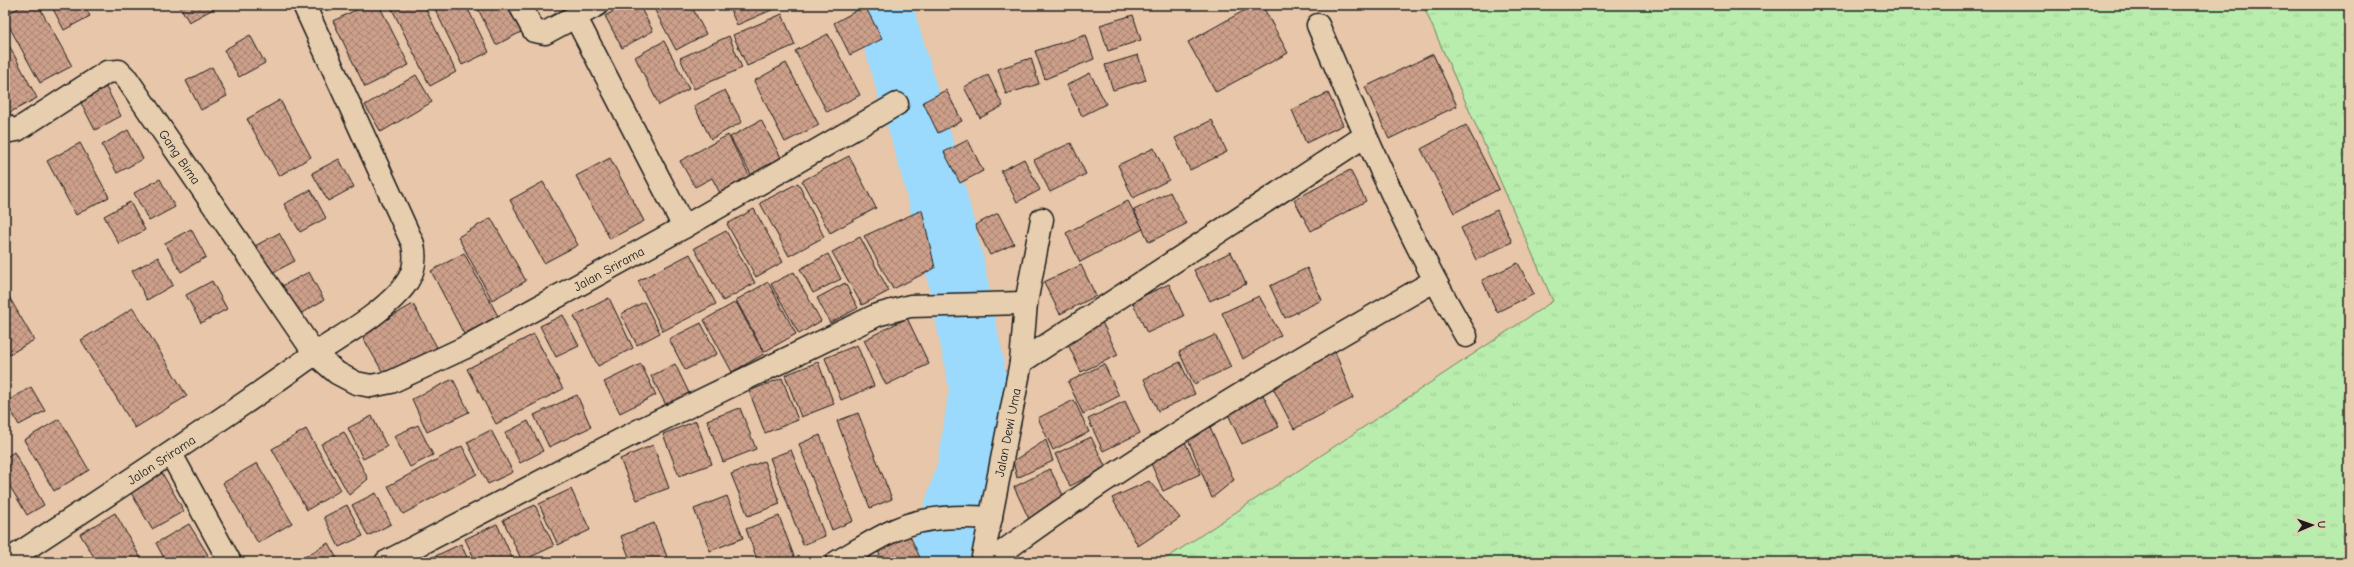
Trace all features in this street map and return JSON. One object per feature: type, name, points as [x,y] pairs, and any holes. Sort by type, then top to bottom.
[{"type":"street","name":"Jalan Srirama","points":[[6,562],[171,454],[315,354],[379,312],[401,290],[413,272],[416,259],[413,244],[304,5]]},
{"type":"street","points":[[520,5],[534,31],[538,33],[545,33],[596,5]]},
{"type":"street","points":[[575,16],[684,227]]},
{"type":"street","points":[[1318,26],[1365,136],[1434,281],[1466,336]]},
{"type":"street","name":"Gang Bima","points":[[5,125],[11,131],[17,130],[107,72],[119,71],[128,79],[315,354]]},
{"type":"street","name":"Jalan Srirama","points":[[315,354],[337,372],[356,383],[371,386],[391,382],[464,348],[684,227],[897,104]]},
{"type":"street","points":[[1020,362],[1365,136]]},
{"type":"street","name":"Jalan Dewi Uma","points":[[982,562],[1020,362],[1026,303],[1042,219]]},
{"type":"street","points":[[990,562],[1023,537],[1163,443],[1309,352],[1434,281]]},
{"type":"street","points":[[386,562],[638,431],[877,315],[910,306],[1026,303]]},
{"type":"street","points":[[171,454],[230,562]]},
{"type":"street","points":[[837,562],[897,529],[931,520],[968,517],[991,518]]},
{"type":"green space","points":[[1423,5],[2349,5],[2349,562],[1161,562],[1553,301]]},
{"type":"building","points":[[24,5],[38,5],[72,66],[40,83],[5,19],[5,15]]},
{"type":"building","points":[[51,5],[84,5],[90,16],[64,30]]},
{"type":"building","points":[[179,5],[213,5],[215,8],[189,22]]},
{"type":"building","points":[[366,5],[379,5],[409,65],[365,87],[333,21]]},
{"type":"building","points":[[390,5],[424,5],[456,72],[430,86]]},
{"type":"building","points":[[433,5],[466,5],[489,52],[462,65]]},
{"type":"building","points":[[476,5],[510,5],[523,31],[496,45]]},
{"type":"building","points":[[624,5],[639,5],[653,31],[622,48],[605,16]]},
{"type":"building","points":[[652,5],[691,5],[706,34],[676,50]]},
{"type":"building","points":[[728,5],[783,5],[737,25]]},
{"type":"building","points":[[1254,5],[1262,5],[1288,53],[1216,92],[1188,42]]},
{"type":"building","points":[[865,6],[882,39],[850,55],[834,23]]},
{"type":"building","points":[[782,14],[795,45],[747,66],[733,35]]},
{"type":"building","points":[[1133,15],[1141,40],[1108,51],[1100,25]]},
{"type":"building","points":[[828,34],[860,95],[827,112],[795,51]]},
{"type":"building","points":[[250,35],[265,63],[239,77],[224,50]]},
{"type":"building","points":[[1086,35],[1094,59],[1045,79],[1035,51]]},
{"type":"building","points":[[729,36],[742,68],[694,89],[680,58]]},
{"type":"building","points":[[5,38],[37,98],[5,115]]},
{"type":"building","points":[[664,41],[689,89],[659,105],[635,57]]},
{"type":"building","points":[[1433,54],[1457,106],[1389,139],[1365,87]]},
{"type":"building","points":[[1138,55],[1146,80],[1113,90],[1105,65]]},
{"type":"building","points":[[1031,58],[1039,84],[1006,94],[998,69]]},
{"type":"building","points":[[786,63],[819,125],[785,142],[754,81]]},
{"type":"building","points":[[212,67],[227,96],[201,110],[186,81]]},
{"type":"building","points":[[1090,73],[1106,104],[1082,116],[1067,85]]},
{"type":"building","points":[[416,75],[432,102],[381,132],[365,105]]},
{"type":"building","points":[[988,75],[1003,106],[980,118],[964,87]]},
{"type":"building","points":[[106,87],[121,116],[95,130],[80,101]]},
{"type":"building","points":[[725,90],[742,122],[711,139],[694,106]]},
{"type":"building","points":[[946,90],[962,121],[938,133],[923,102]]},
{"type":"building","points":[[1328,93],[1343,125],[1306,143],[1292,110]]},
{"type":"building","points":[[280,100],[311,157],[279,176],[247,119]]},
{"type":"building","points":[[761,120],[783,161],[753,178],[730,137]]},
{"type":"building","points":[[1212,120],[1227,152],[1190,170],[1175,138]]},
{"type":"building","points":[[1466,125],[1499,189],[1454,213],[1421,149]]},
{"type":"building","points":[[128,130],[143,159],[117,173],[102,145]]},
{"type":"building","points":[[728,135],[750,177],[720,193],[712,178],[695,187],[680,161]]},
{"type":"building","points":[[968,140],[983,171],[960,183],[944,152]]},
{"type":"building","points":[[80,143],[109,197],[76,215],[47,161]]},
{"type":"building","points":[[1071,143],[1086,174],[1050,192],[1034,160]]},
{"type":"building","points":[[1154,148],[1169,180],[1133,198],[1118,165]]},
{"type":"building","points":[[849,156],[876,208],[830,233],[802,181]]},
{"type":"building","points":[[610,158],[644,221],[610,239],[576,176]]},
{"type":"building","points":[[339,159],[354,187],[328,201],[312,173]]},
{"type":"building","points":[[1024,159],[1040,190],[1017,202],[1001,171]]},
{"type":"building","points":[[1350,170],[1366,201],[1311,231],[1294,200]]},
{"type":"building","points":[[160,179],[175,207],[149,221],[134,193]]},
{"type":"building","points":[[543,182],[578,245],[544,263],[510,200]]},
{"type":"building","points":[[798,183],[824,237],[789,256],[760,203]]},
{"type":"building","points":[[311,190],[326,218],[300,232],[284,204]]},
{"type":"building","points":[[1170,192],[1186,224],[1149,242],[1134,210]]},
{"type":"building","points":[[1128,201],[1143,229],[1080,262],[1066,233]]},
{"type":"building","points":[[130,202],[145,230],[119,244],[104,216]]},
{"type":"building","points":[[754,209],[783,262],[756,277],[727,224]]},
{"type":"building","points":[[922,210],[935,268],[893,289],[864,236]]},
{"type":"building","points":[[1497,210],[1512,242],[1476,260],[1461,228]]},
{"type":"building","points":[[998,213],[1014,244],[990,255],[975,225]]},
{"type":"building","points":[[491,218],[526,281],[492,300],[458,237]]},
{"type":"building","points":[[191,229],[206,257],[181,272],[165,243]]},
{"type":"building","points":[[726,231],[755,283],[723,301],[694,248]]},
{"type":"building","points":[[279,233],[295,261],[268,275],[253,247]]},
{"type":"building","points":[[860,237],[889,291],[862,305],[832,252]]},
{"type":"building","points":[[1231,252],[1246,284],[1210,301],[1194,270]]},
{"type":"building","points":[[464,253],[498,316],[464,334],[431,271]]},
{"type":"building","points":[[690,254],[716,304],[663,331],[638,281]]},
{"type":"building","points":[[828,254],[841,279],[813,293],[800,269]]},
{"type":"building","points":[[158,257],[173,285],[147,300],[132,271]]},
{"type":"building","points":[[1518,263],[1534,294],[1497,312],[1482,280]]},
{"type":"building","points":[[1081,265],[1096,296],[1060,314],[1044,282]]},
{"type":"building","points":[[1307,268],[1322,300],[1285,318],[1270,286]]},
{"type":"building","points":[[309,272],[324,300],[298,315],[282,286]]},
{"type":"building","points":[[794,272],[821,321],[799,334],[771,284]]},
{"type":"building","points":[[212,281],[227,309],[201,323],[186,295]]},
{"type":"building","points":[[768,282],[796,334],[764,352],[736,300]]},
{"type":"building","points":[[845,283],[858,308],[830,323],[817,298]]},
{"type":"building","points":[[1169,284],[1184,316],[1147,333],[1132,301]]},
{"type":"building","points":[[5,290],[34,340],[5,357]]},
{"type":"building","points":[[1259,296],[1281,335],[1243,359],[1222,313]]},
{"type":"building","points":[[609,298],[633,348],[598,366],[574,316]]},
{"type":"building","points":[[644,302],[660,333],[637,345],[621,314]]},
{"type":"building","points":[[736,302],[764,354],[732,372],[704,320]]},
{"type":"building","points":[[413,304],[438,349],[386,378],[361,334]]},
{"type":"building","points":[[133,308],[187,396],[135,428],[81,340]]},
{"type":"building","points":[[563,315],[579,346],[556,357],[540,326]]},
{"type":"building","points":[[907,318],[929,364],[886,385],[864,340]]},
{"type":"building","points":[[1102,322],[1118,355],[1081,372],[1066,340]]},
{"type":"building","points":[[701,323],[717,354],[685,370],[669,339]]},
{"type":"building","points":[[534,334],[563,389],[496,424],[467,369]]},
{"type":"building","points":[[1215,335],[1231,367],[1194,384],[1179,352]]},
{"type":"building","points":[[1332,344],[1353,398],[1294,429],[1271,384]]},
{"type":"building","points":[[857,345],[874,386],[841,400],[825,358]]},
{"type":"building","points":[[818,362],[834,404],[801,417],[785,375]]},
{"type":"building","points":[[1180,362],[1195,394],[1158,411],[1144,379]]},
{"type":"building","points":[[641,364],[656,395],[620,413],[604,382]]},
{"type":"building","points":[[675,364],[690,395],[667,407],[651,376]]},
{"type":"building","points":[[1104,364],[1119,396],[1083,414],[1068,382]]},
{"type":"building","points":[[782,378],[798,420],[765,433],[749,391]]},
{"type":"building","points":[[453,379],[469,412],[427,432],[412,399]]},
{"type":"building","points":[[31,387],[45,411],[19,425],[6,402]]},
{"type":"building","points":[[577,395],[591,427],[549,447],[534,415]]},
{"type":"building","points":[[1263,395],[1279,427],[1242,444],[1227,412]]},
{"type":"building","points":[[1074,400],[1089,432],[1053,450],[1038,418]]},
{"type":"building","points":[[1125,401],[1140,433],[1103,451],[1088,419]]},
{"type":"building","points":[[740,408],[756,449],[723,462],[707,420]]},
{"type":"building","points":[[858,413],[892,499],[870,508],[837,421]]},
{"type":"building","points":[[5,415],[10,424],[5,427]]},
{"type":"building","points":[[372,416],[387,447],[363,459],[348,428]]},
{"type":"building","points":[[59,419],[89,470],[54,491],[24,440]]},
{"type":"building","points":[[528,421],[543,451],[520,463],[505,433]]},
{"type":"building","points":[[696,421],[712,464],[679,476],[663,434]]},
{"type":"building","points":[[418,425],[433,455],[410,467],[394,436]]},
{"type":"building","points":[[1210,427],[1234,480],[1212,498],[1188,439]]},
{"type":"building","points":[[306,429],[341,490],[307,510],[272,449]]},
{"type":"building","points":[[491,430],[513,472],[488,484],[467,442]]},
{"type":"building","points":[[344,432],[368,479],[349,495],[321,444]]},
{"type":"building","points":[[820,435],[853,521],[832,530],[799,444]]},
{"type":"building","points":[[1091,437],[1106,468],[1070,486],[1055,454]]},
{"type":"building","points":[[1046,440],[1053,461],[1017,478],[1013,461]]},
{"type":"building","points":[[1185,442],[1200,474],[1163,491],[1149,459]]},
{"type":"building","points":[[653,445],[669,488],[637,500],[620,459]]},
{"type":"building","points":[[462,446],[477,474],[403,514],[388,486]]},
{"type":"building","points":[[791,450],[825,536],[803,545],[770,458]]},
{"type":"building","points":[[14,452],[44,505],[27,515],[5,478],[5,458]]},
{"type":"building","points":[[764,461],[780,504],[748,516],[731,474]]},
{"type":"building","points":[[257,463],[292,523],[258,543],[223,483]]},
{"type":"building","points":[[1050,469],[1066,501],[1029,519],[1014,487]]},
{"type":"building","points":[[162,473],[184,511],[152,529],[130,491]]},
{"type":"building","points":[[1149,481],[1180,518],[1138,546],[1112,498]]},
{"type":"building","points":[[571,489],[590,530],[558,545],[539,504]]},
{"type":"building","points":[[376,493],[391,524],[368,536],[352,505]]},
{"type":"building","points":[[727,496],[743,538],[710,551],[694,509]]},
{"type":"building","points":[[347,505],[363,536],[339,547],[324,517]]},
{"type":"building","points":[[535,505],[554,546],[522,561],[503,520]]},
{"type":"building","points":[[115,513],[143,562],[97,562],[80,534]]},
{"type":"building","points":[[779,516],[795,559],[786,562],[758,562],[746,529]]},
{"type":"building","points":[[654,523],[669,562],[631,562],[621,536]]},
{"type":"building","points":[[189,524],[208,555],[196,562],[166,562],[156,543]]},
{"type":"building","points":[[497,524],[514,562],[476,562],[465,539]]},
{"type":"building","points":[[909,534],[922,562],[883,562],[877,549]]},
{"type":"building","points":[[328,543],[339,562],[296,562]]},
{"type":"building","points":[[461,544],[469,562],[430,562],[429,559]]},
{"type":"waterway","points":[[882,5],[927,157],[954,262],[979,388],[967,467],[937,562]]}]
